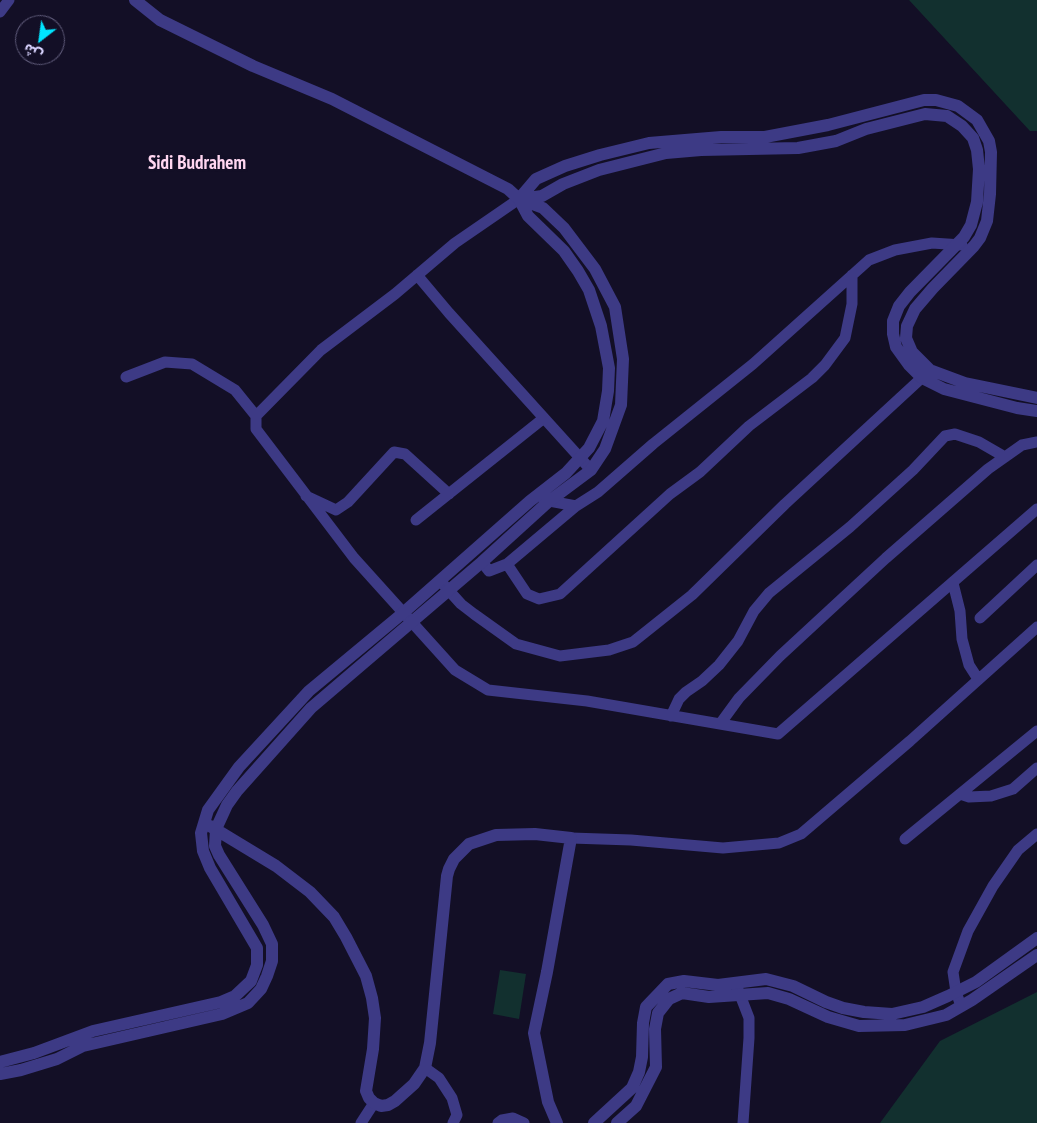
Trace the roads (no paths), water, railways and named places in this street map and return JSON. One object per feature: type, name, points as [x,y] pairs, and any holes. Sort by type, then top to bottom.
[{"type":"street","points":[[0,12],[9,0]]},
{"type":"street","points":[[0,1062],[34,1053],[93,1031],[221,1002],[235,996],[251,981],[257,965],[257,948],[210,868],[203,851],[201,833],[208,810],[239,767],[309,690],[407,617],[449,590],[482,562],[589,448],[603,421],[608,391],[609,368],[602,326],[589,290],[564,252],[528,216],[519,199],[508,189],[332,99],[253,66],[160,20],[135,0]]},
{"type":"street","points":[[256,416],[321,350],[418,275],[455,243],[519,199],[536,179],[565,166],[649,143],[721,137],[765,137],[828,125],[918,101],[936,100],[953,104],[968,112],[977,120],[989,141],[991,158],[989,208],[984,230],[974,246],[915,309],[907,326],[906,338],[912,352],[926,374],[1037,398]]},
{"type":"street","points":[[519,199],[542,196],[562,184],[599,170],[666,153],[701,150],[798,148],[836,141],[866,129],[925,114],[948,116],[962,126],[973,138],[977,150],[979,169],[977,202],[971,225],[957,245],[910,292],[899,306],[893,321],[896,347],[909,365],[926,374],[944,389],[1017,408],[1037,411]]},
{"type":"street","points":[[0,1074],[57,1059],[83,1046],[222,1014],[248,1003],[261,989],[272,961],[272,944],[263,925],[215,846],[216,829],[227,804],[237,790],[311,708],[407,617],[440,580],[542,499],[591,470],[605,449],[621,405],[623,359],[615,307],[596,269],[564,228],[543,208],[519,199]]},
{"type":"street","points":[[482,562],[489,571],[507,564],[576,506],[598,492],[653,444],[752,364],[869,260],[895,250],[932,243],[974,246]]},
{"type":"street","points":[[507,564],[527,594],[539,599],[560,594],[670,494],[700,472],[749,426],[812,378],[825,365],[845,338],[852,304],[852,274]]},
{"type":"street","points":[[418,275],[449,313],[591,470]]},
{"type":"street","points":[[126,377],[165,362],[192,364],[235,390],[256,416],[256,429],[305,496],[354,558],[455,670],[488,690],[587,701],[778,734],[1037,509]]},
{"type":"street","points":[[440,580],[461,604],[516,644],[560,656],[609,650],[633,642],[692,595],[785,504],[926,374]]},
{"type":"street","points":[[416,520],[544,418]]},
{"type":"street","points":[[671,716],[679,699],[719,665],[738,640],[754,611],[769,593],[850,526],[906,476],[945,436],[955,434],[979,442],[1006,457]]},
{"type":"street","points":[[720,724],[739,698],[794,643],[886,558],[988,469],[1022,445],[1037,442]]},
{"type":"street","points":[[305,496],[336,510],[348,502],[394,452],[405,454],[448,494]]},
{"type":"street","points":[[542,499],[576,506]]},
{"type":"street","points":[[980,618],[1037,565]]},
{"type":"street","points":[[953,583],[960,611],[962,639],[969,665],[978,679]]},
{"type":"street","points":[[204,822],[276,866],[310,892],[334,917],[366,976],[372,998],[375,1018],[374,1049],[366,1091],[374,1103],[381,1106],[388,1105],[414,1084],[425,1068],[430,1043],[447,876],[450,864],[469,844],[496,835],[535,834],[723,848],[779,843],[801,834],[903,747],[1037,627]]},
{"type":"street","points":[[905,839],[1037,731]]},
{"type":"street","points":[[960,794],[969,797],[991,796],[1013,788],[1037,768]]},
{"type":"street","points":[[961,1006],[956,992],[953,972],[968,931],[994,886],[1018,850],[1037,834]]},
{"type":"street","points":[[557,1123],[548,1102],[534,1033],[571,838]]},
{"type":"street","points":[[594,1123],[632,1088],[639,1072],[642,1057],[643,1023],[646,1007],[668,984],[684,981],[718,985],[766,979],[781,982],[842,1008],[892,1014],[923,1007],[976,982],[1037,938]]},
{"type":"street","points":[[617,1123],[636,1106],[656,1067],[655,1029],[658,1013],[669,999],[682,994],[709,997],[768,993],[789,999],[828,1017],[859,1026],[906,1025],[946,1015],[1037,955]]},
{"type":"street","points":[[734,982],[748,1018],[749,1038],[743,1123]]},
{"type":"street","points":[[425,1068],[439,1078],[452,1098],[457,1115],[452,1123]]},
{"type":"street","points":[[361,1123],[374,1103]]},
{"type":"street","points":[[498,1123],[502,1120],[513,1118],[524,1123]]},
{"type":"district","name":"Sidi Budrahem","points":[[197,164]]}]
